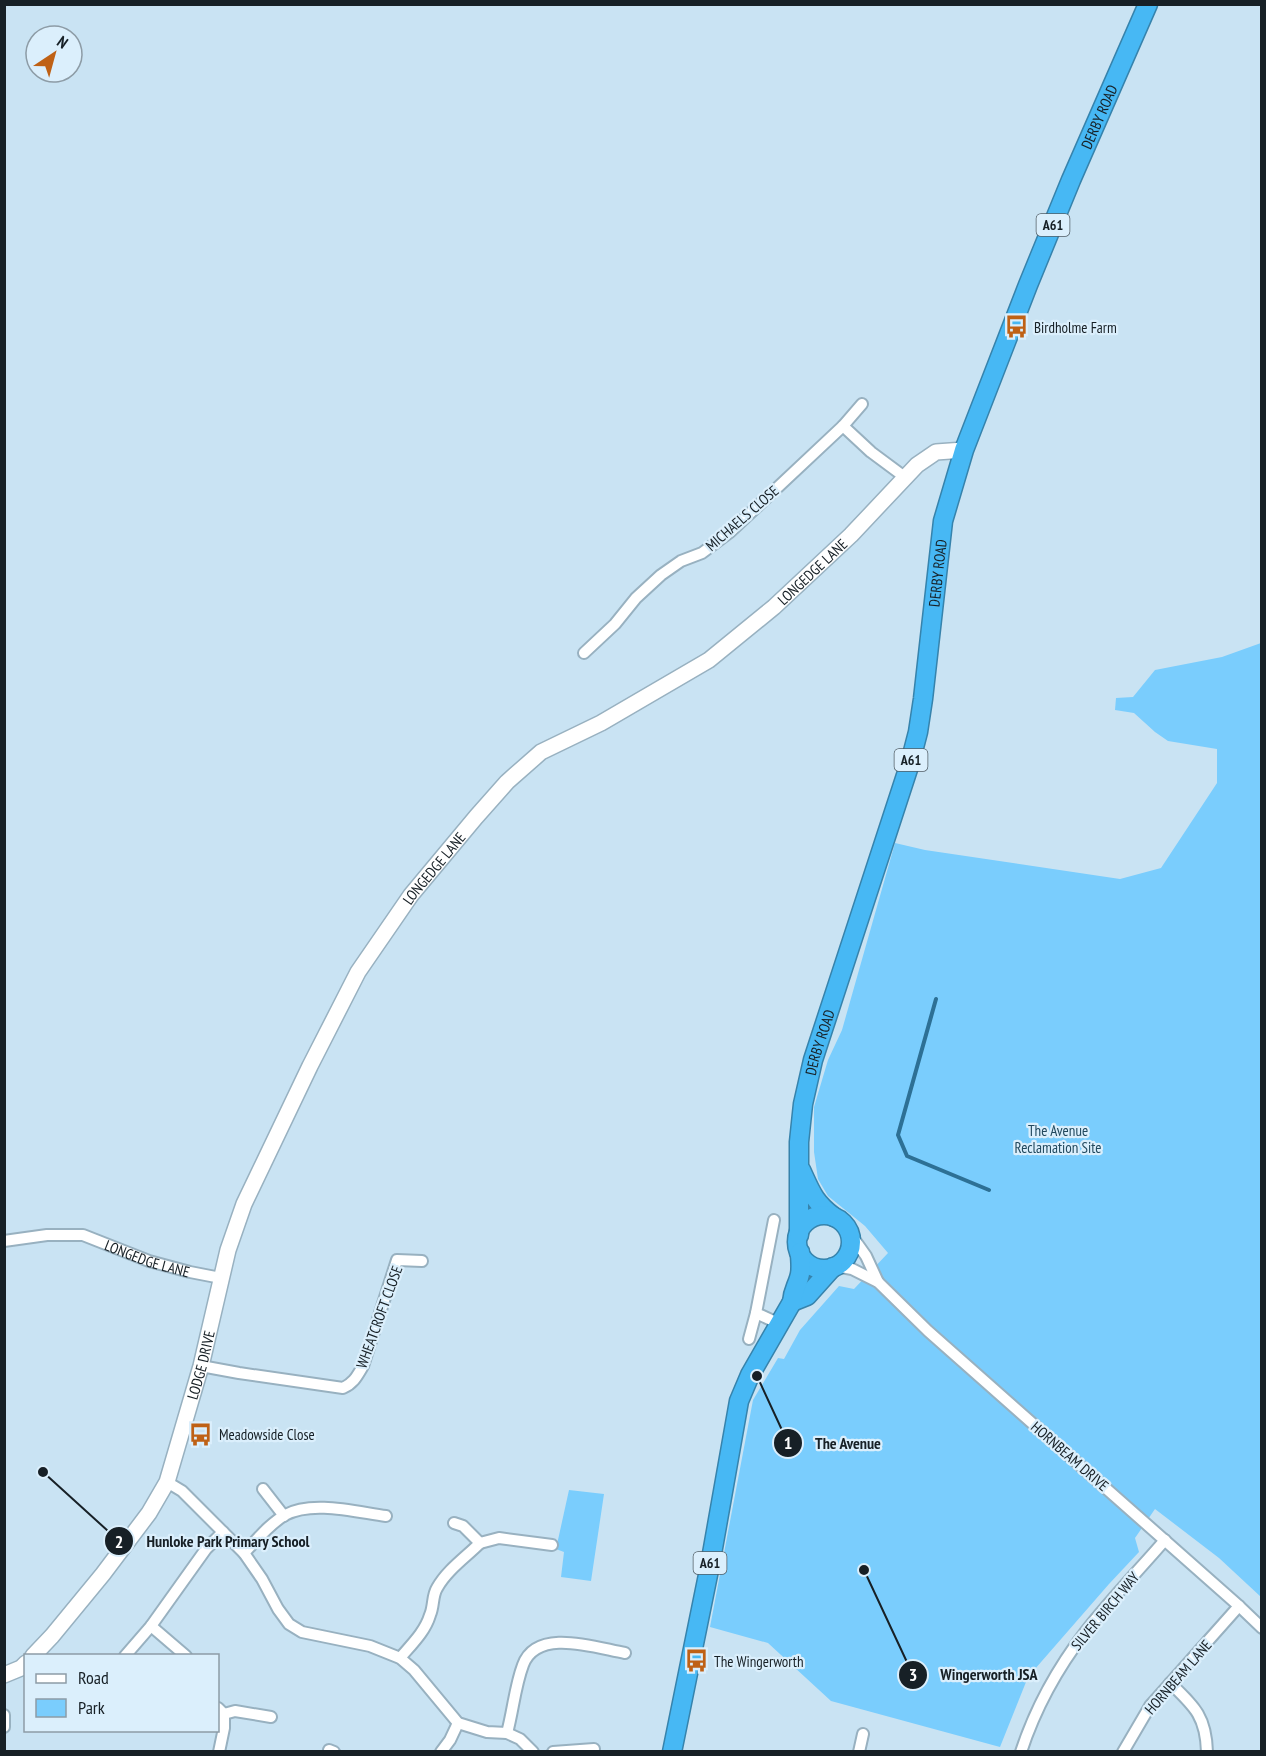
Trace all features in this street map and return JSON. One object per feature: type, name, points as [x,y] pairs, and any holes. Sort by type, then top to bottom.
[{"type":"highway","name":"DERBY ROAD","points":[[672,1752],[708,1576],[739,1401],[750,1375],[792,1302],[793,1290],[801,1269],[798,1163],[803,1104],[813,1060],[902,792],[918,732],[943,521],[964,450],[1037,264],[1148,4]]},
{"type":"highway","name":"DERBY ROAD","points":[[798,1163],[813,1197],[821,1208],[834,1217]]},
{"type":"highway","points":[[827,1215],[834,1217],[849,1232],[850,1250],[846,1258],[834,1267],[819,1268],[810,1265],[804,1259],[799,1244],[802,1227],[811,1219],[827,1215]]},
{"type":"highway","name":"DERBY ROAD","points":[[792,1302],[807,1296],[834,1267]]},
{"type":"street","name":"MICHAELS CLOSE","points":[[584,653],[661,575],[681,561],[702,553],[730,532],[843,426],[862,404]]},
{"type":"street","points":[[843,426],[871,452],[906,478]]},
{"type":"street","name":"LONGEDGE LANE","points":[[4,1241],[47,1235],[82,1235],[149,1261],[221,1278],[244,1204],[309,1066],[358,972],[411,895],[507,782],[541,752],[601,723],[709,660],[774,607],[851,535],[917,465],[936,452],[964,450]]},
{"type":"street","points":[[749,1340],[774,1220]]},
{"type":"street","name":"HORNBEAM DRIVE","points":[[849,1232],[866,1256],[878,1282]]},
{"type":"street","name":"WHEATCROFT CLOSE","points":[[201,1366],[343,1388],[350,1385],[355,1381],[363,1365],[398,1260],[422,1261]]},
{"type":"street","name":"HORNBEAM DRIVE","points":[[834,1267],[852,1269],[878,1282],[936,1338],[1262,1628]]},
{"type":"street","name":"LODGE DRIVE","points":[[35,1654],[104,1574],[149,1513],[167,1482],[201,1366],[221,1278]]},
{"type":"street","points":[[756,1313],[780,1324]]},
{"type":"street","points":[[167,1482],[182,1491],[244,1553],[289,1624],[302,1632],[370,1646],[400,1658],[414,1670],[458,1723],[488,1732],[507,1733],[520,1739],[533,1752]]},
{"type":"street","points":[[263,1489],[284,1515]]},
{"type":"street","points":[[244,1553],[284,1515],[300,1509],[317,1507],[386,1516]]},
{"type":"street","points":[[454,1523],[463,1526],[480,1543]]},
{"type":"street","points":[[127,1654],[151,1626],[206,1548],[223,1532]]},
{"type":"street","points":[[400,1658],[430,1617],[437,1587],[446,1575],[480,1543],[499,1538],[552,1545]]},
{"type":"street","name":"SILVER BIRCH WAY","points":[[1021,1752],[1026,1736],[1049,1688],[1086,1630],[1164,1540]]},
{"type":"street","name":"HORNBEAM LANE","points":[[1123,1752],[1150,1706],[1239,1606]]},
{"type":"street","points":[[151,1626],[184,1654]]},
{"type":"street","points":[[507,1733],[523,1665],[533,1651],[550,1643],[566,1642],[625,1653]]},
{"type":"street","points":[[4,1675],[24,1665]]},
{"type":"street","points":[[1170,1683],[1201,1717],[1207,1734],[1207,1752]]},
{"type":"street","points":[[219,1752],[224,1728],[221,1711],[271,1717]]},
{"type":"street","points":[[4,1716],[4,1727]]},
{"type":"street","points":[[441,1752],[458,1723]]},
{"type":"street","points":[[859,1752],[863,1734]]},
{"type":"street","points":[[553,1752],[594,1749]]},
{"type":"green space","name":"The Avenue Reclamation Site","points":[[1261,643],[1261,1597],[1219,1558],[1155,1509],[1135,1538],[1139,1552],[1028,1677],[1000,1747],[831,1701],[768,1643],[710,1627],[753,1400],[778,1358],[784,1359],[800,1330],[839,1286],[854,1289],[888,1253],[865,1226],[828,1196],[818,1179],[814,1152],[814,1107],[828,1060],[842,1030],[895,843],[925,850],[1120,879],[1161,868],[1217,783],[1217,749],[1168,741],[1134,713],[1115,710],[1116,698],[1133,697],[1155,670],[1222,657]]},
{"type":"green space","points":[[569,1490],[604,1494],[591,1581],[561,1577],[564,1552],[556,1549]]},
{"type":"waterway","points":[[936,999],[898,1135],[907,1156],[989,1190]]},
{"type":"place","name":"Birdholme Farm","points":[[1016,327]]},
{"type":"place","name":"The Avenue","points":[[757,1376]]},
{"type":"place","name":"Meadowside Close","points":[[201,1434]]},
{"type":"place","name":"Hunloke Park Primary School","points":[[43,1472]]},
{"type":"place","name":"Wingerworth JSA","points":[[864,1570]]},
{"type":"place","name":"The Wingerworth","points":[[696,1661]]}]
